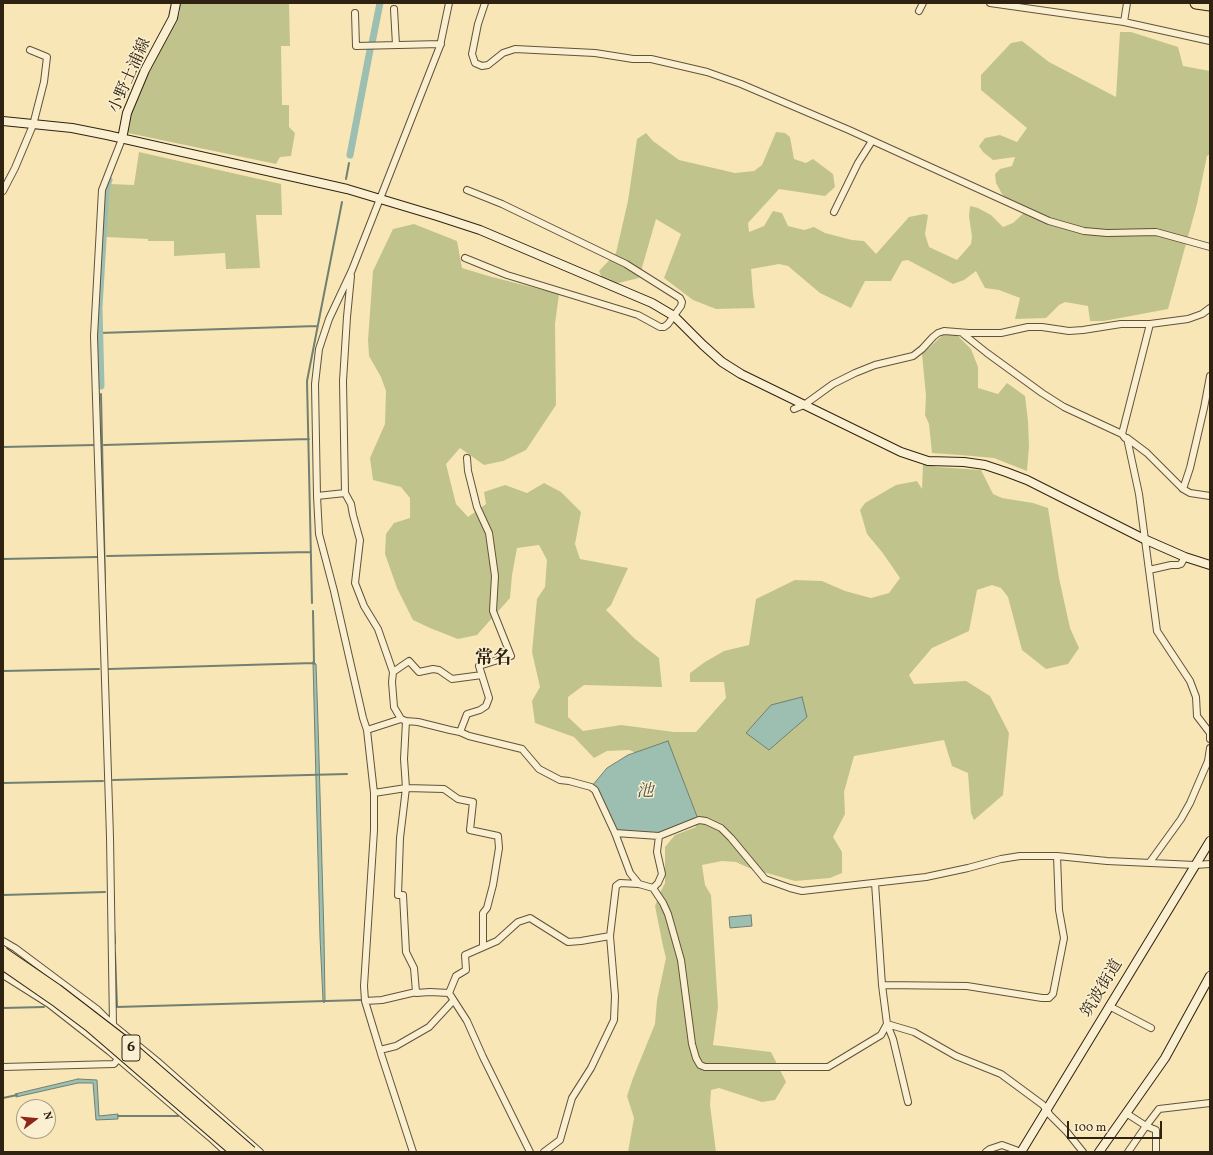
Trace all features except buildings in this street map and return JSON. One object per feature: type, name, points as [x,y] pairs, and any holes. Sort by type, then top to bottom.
[{"type":"highway","points":[[1196,3],[1210,5]]},
{"type":"highway","name":"6","points":[[3,953],[57,990],[122,1040],[251,1152]]},
{"type":"highway","name":"6","points":[[3,964],[90,1026],[236,1152]]},
{"type":"street","name":"小野土浦線","points":[[3,121],[72,128],[122,139],[127,113],[145,70],[174,18],[176,3]]},
{"type":"street","points":[[413,1152],[380,1050],[366,1001],[364,986],[374,830],[374,793],[367,730],[318,534],[315,384],[319,349],[329,319],[352,270],[441,44],[449,3]]},
{"type":"street","points":[[485,3],[478,24],[472,54],[475,63],[482,66],[488,65],[503,53],[515,49],[595,53],[633,59],[651,59],[707,72],[741,84],[872,141],[1049,221],[1084,231],[1107,233],[1156,232],[1210,247]]},
{"type":"street","points":[[919,11],[923,3]]},
{"type":"street","points":[[990,3],[1124,22],[1210,41]]},
{"type":"street","points":[[1124,22],[1127,3]]},
{"type":"street","points":[[394,9],[396,45]]},
{"type":"street","points":[[355,13],[356,46],[441,44]]},
{"type":"street","points":[[3,191],[34,125],[44,82],[47,57],[30,50]]},
{"type":"street","points":[[3,1067],[114,1064],[118,1059],[113,1025],[110,837],[94,336],[102,190],[122,139],[347,189],[381,198],[480,230],[638,296],[674,316],[722,362],[741,374],[901,452],[928,461],[964,462],[985,465],[1006,472],[1027,480],[1144,539],[1185,557],[1210,565]]},
{"type":"street","points":[[834,212],[862,156],[872,141]]},
{"type":"street","points":[[465,258],[507,275],[638,314],[660,327],[664,327],[674,316],[682,302],[680,298],[626,264],[502,204],[468,190]]},
{"type":"street","points":[[352,270],[343,381],[345,493],[351,504],[360,540],[355,583],[364,606],[378,629],[393,672],[392,682],[394,707],[404,720],[406,788],[400,838],[398,895],[403,895],[406,952],[414,968],[416,992]]},
{"type":"street","points":[[794,409],[804,405],[833,384],[855,373],[874,365],[913,356],[938,333],[944,331],[962,333],[1001,333],[1028,327],[1042,327],[1070,331],[1083,330],[1121,324],[1150,324],[1188,319],[1202,314],[1210,308]]},
{"type":"street","points":[[1122,434],[1150,324]]},
{"type":"street","points":[[962,333],[1042,393],[1064,407],[1122,434],[1125,438],[1147,453],[1183,489],[1190,493],[1210,496]]},
{"type":"street","points":[[1183,489],[1190,468],[1210,376]]},
{"type":"street","points":[[1127,438],[1139,494],[1157,631],[1190,681],[1196,697],[1197,716],[1210,733],[1210,739]]},
{"type":"street","points":[[460,732],[467,714],[480,710],[486,706],[489,698],[479,666],[511,656],[493,611],[495,576],[489,533],[477,507],[468,471],[467,458]]},
{"type":"street","points":[[317,496],[345,493]]},
{"type":"street","points":[[1149,570],[1181,564],[1185,557]]},
{"type":"street","points":[[393,672],[410,662],[419,672],[433,669],[439,670],[452,679],[482,675]]},
{"type":"street","points":[[367,730],[404,720],[460,732],[469,736],[522,749],[539,769],[560,780],[591,787],[596,790],[615,833],[630,873],[639,884]]},
{"type":"street","points":[[1150,862],[1181,820],[1190,803],[1208,761],[1210,748]]},
{"type":"street","points":[[374,793],[406,788],[444,788],[458,799],[473,802],[470,830],[498,836],[499,848],[493,885],[487,908],[483,913],[483,946]]},
{"type":"street","points":[[615,833],[659,836],[699,820],[706,821],[721,828],[732,838],[765,878],[802,891],[926,877],[1001,859],[1020,856],[1057,856],[1107,861],[1195,865],[1210,864]]},
{"type":"street","points":[[654,888],[662,874],[657,852],[659,836]]},
{"type":"street","name":"筑波街道","points":[[1021,1152],[1210,841]]},
{"type":"street","points":[[882,985],[967,986],[1049,998],[1053,994],[1064,938],[1059,910],[1057,856]]},
{"type":"street","points":[[544,1152],[560,1140],[572,1098],[591,1068],[614,1020],[615,996],[610,936],[616,886],[620,883],[639,884],[654,888],[668,914],[681,960],[692,1044],[696,1058],[700,1065],[705,1067],[828,1067],[881,1035],[887,1024]]},
{"type":"street","points":[[875,883],[882,985],[887,1024],[893,1039],[908,1102]]},
{"type":"street","points":[[530,1152],[467,1022],[449,993],[456,976],[466,970],[466,955],[483,946],[497,941],[518,922],[530,918],[568,942],[610,936]]},
{"type":"street","points":[[3,941],[98,1010],[113,1025],[260,1152]]},
{"type":"street","points":[[3,975],[49,1004],[118,1059],[214,1140],[226,1152]]},
{"type":"street","points":[[1099,1152],[1165,1058],[1210,976]]},
{"type":"street","points":[[366,1001],[382,1000],[416,992],[449,993]]},
{"type":"street","points":[[380,1050],[396,1046],[429,1027],[453,1001]]},
{"type":"street","points":[[1109,1006],[1151,1028]]},
{"type":"street","points":[[887,1024],[914,1032],[956,1056],[1000,1074],[1043,1105],[1083,1152]]},
{"type":"street","points":[[1128,1152],[1159,1109],[1210,1103]]},
{"type":"street","points":[[1126,1113],[1146,1126],[1156,1130],[1156,1152]]},
{"type":"street","points":[[986,1152],[1002,1145],[1021,1152]]},
{"type":"green space","points":[[180,3],[289,3],[290,46],[281,46],[282,105],[289,105],[289,127],[295,133],[291,156],[280,157],[276,164],[128,133],[130,114],[145,77],[176,23],[180,12]]},
{"type":"green space","points":[[1120,32],[1131,32],[1178,47],[1183,66],[1210,71],[1210,154],[1207,156],[1197,204],[1168,309],[1104,321],[1090,321],[1088,306],[1065,302],[1059,305],[1046,318],[1015,319],[1020,298],[999,290],[985,288],[976,271],[964,280],[953,284],[908,260],[902,261],[891,281],[865,281],[851,308],[820,293],[788,266],[779,264],[751,269],[755,308],[716,309],[693,300],[664,278],[681,234],[656,219],[639,278],[606,286],[599,271],[616,253],[628,201],[637,139],[646,133],[653,141],[679,160],[735,173],[754,171],[762,165],[776,132],[785,133],[790,137],[794,159],[806,163],[813,159],[833,174],[835,187],[825,196],[779,189],[748,223],[749,232],[764,226],[773,211],[782,213],[788,226],[804,230],[814,227],[825,233],[852,240],[864,241],[876,254],[909,217],[924,214],[928,215],[925,234],[929,247],[957,260],[971,244],[972,237],[969,216],[970,206],[978,208],[991,215],[1003,227],[1013,223],[1028,209],[1007,199],[1002,194],[996,183],[995,174],[1000,169],[1012,166],[1015,157],[993,160],[983,152],[979,146],[985,138],[1000,135],[1017,142],[1027,128],[981,90],[981,75],[1011,43],[1022,41],[1049,62],[1116,97]]},
{"type":"green space","points":[[139,152],[281,184],[282,215],[256,215],[260,268],[226,269],[225,253],[174,256],[174,241],[148,241],[148,239],[106,237],[109,189],[111,184],[134,185]]},
{"type":"green space","points":[[414,224],[457,241],[462,268],[559,294],[555,324],[556,405],[526,450],[503,461],[484,465],[460,448],[446,464],[456,504],[468,517],[486,504],[484,492],[505,485],[527,493],[544,483],[561,492],[581,512],[575,544],[580,559],[628,568],[611,605],[606,610],[635,639],[659,658],[662,687],[584,685],[568,697],[568,717],[583,731],[621,725],[674,732],[696,732],[726,698],[724,682],[690,682],[690,673],[724,651],[749,645],[756,599],[795,580],[822,581],[845,591],[871,598],[889,593],[900,578],[882,552],[867,534],[860,510],[865,503],[896,485],[917,481],[922,489],[923,464],[937,467],[981,470],[993,494],[1002,498],[1033,503],[1048,508],[1059,578],[1070,628],[1079,648],[1068,664],[1046,669],[1022,650],[1008,597],[1001,588],[992,585],[977,590],[969,631],[932,648],[909,675],[914,684],[966,681],[990,696],[1009,733],[1003,795],[974,820],[971,813],[968,773],[952,766],[944,740],[854,756],[844,792],[845,814],[833,837],[842,852],[842,873],[830,878],[795,881],[749,868],[736,862],[722,861],[702,865],[705,885],[711,895],[718,1007],[713,1045],[771,1052],[786,1082],[775,1100],[762,1102],[719,1088],[711,1090],[710,1105],[716,1152],[628,1152],[634,1118],[627,1096],[655,1024],[657,1000],[666,958],[655,906],[665,883],[665,847],[675,835],[696,827],[684,798],[657,761],[629,750],[607,751],[594,758],[574,737],[535,723],[532,701],[540,687],[532,652],[537,599],[545,587],[547,560],[539,545],[517,548],[512,575],[510,598],[477,635],[458,639],[413,620],[397,588],[385,554],[386,534],[394,523],[410,518],[410,498],[401,487],[373,480],[370,458],[385,424],[386,391],[381,377],[369,356],[368,340],[373,271],[393,229]]},
{"type":"green space","points":[[956,334],[971,349],[978,367],[978,388],[998,394],[1007,383],[1025,396],[1029,446],[1027,471],[994,458],[932,453],[929,424],[925,415],[926,396],[922,354],[943,335]]},
{"type":"water","points":[[313,662],[316,664],[318,723],[324,937],[324,1003],[320,937]]},
{"type":"water","points":[[802,697],[807,717],[769,750],[746,733],[771,705]]},
{"type":"water","name":"池","points":[[668,741],[698,819],[658,835],[616,832],[592,786],[607,768],[628,755]]},
{"type":"water","points":[[751,915],[752,926],[730,928],[729,917]]},
{"type":"water","points":[[78,1079],[97,1080],[99,1116],[118,1114],[118,1119],[96,1120],[93,1083],[78,1083],[16,1097],[15,1094]]},
{"type":"waterway","points":[[372,43],[380,3]]},
{"type":"waterway","points":[[350,155],[370,50]]},
{"type":"waterway","points":[[346,179],[349,163]]},
{"type":"waterway","points":[[101,386],[99,308],[106,189],[109,180]]},
{"type":"waterway","points":[[312,603],[307,381],[342,202]]},
{"type":"waterway","points":[[99,333],[317,326]]},
{"type":"waterway","points":[[101,394],[105,583]]},
{"type":"waterway","points":[[104,445],[309,439]]},
{"type":"waterway","points":[[3,447],[95,445]]},
{"type":"waterway","points":[[107,556],[311,552]]},
{"type":"waterway","points":[[3,559],[97,557]]},
{"type":"waterway","points":[[313,611],[314,664]]},
{"type":"waterway","points":[[106,615],[106,630]]},
{"type":"waterway","points":[[109,669],[314,663]]},
{"type":"waterway","points":[[3,671],[99,669]]},
{"type":"waterway","points":[[113,780],[347,774]]},
{"type":"waterway","points":[[3,783],[103,781]]},
{"type":"waterway","points":[[3,895],[105,892]]},
{"type":"waterway","points":[[114,930],[115,943]]},
{"type":"waterway","points":[[115,953],[117,1007]]},
{"type":"waterway","points":[[116,1007],[361,1000]]},
{"type":"waterway","points":[[3,1008],[44,1007]]},
{"type":"waterway","points":[[3,1098],[17,1095]]},
{"type":"waterway","points":[[118,1116],[178,1116]]},
{"type":"district","name":"常名","points":[[493,660]]}]
